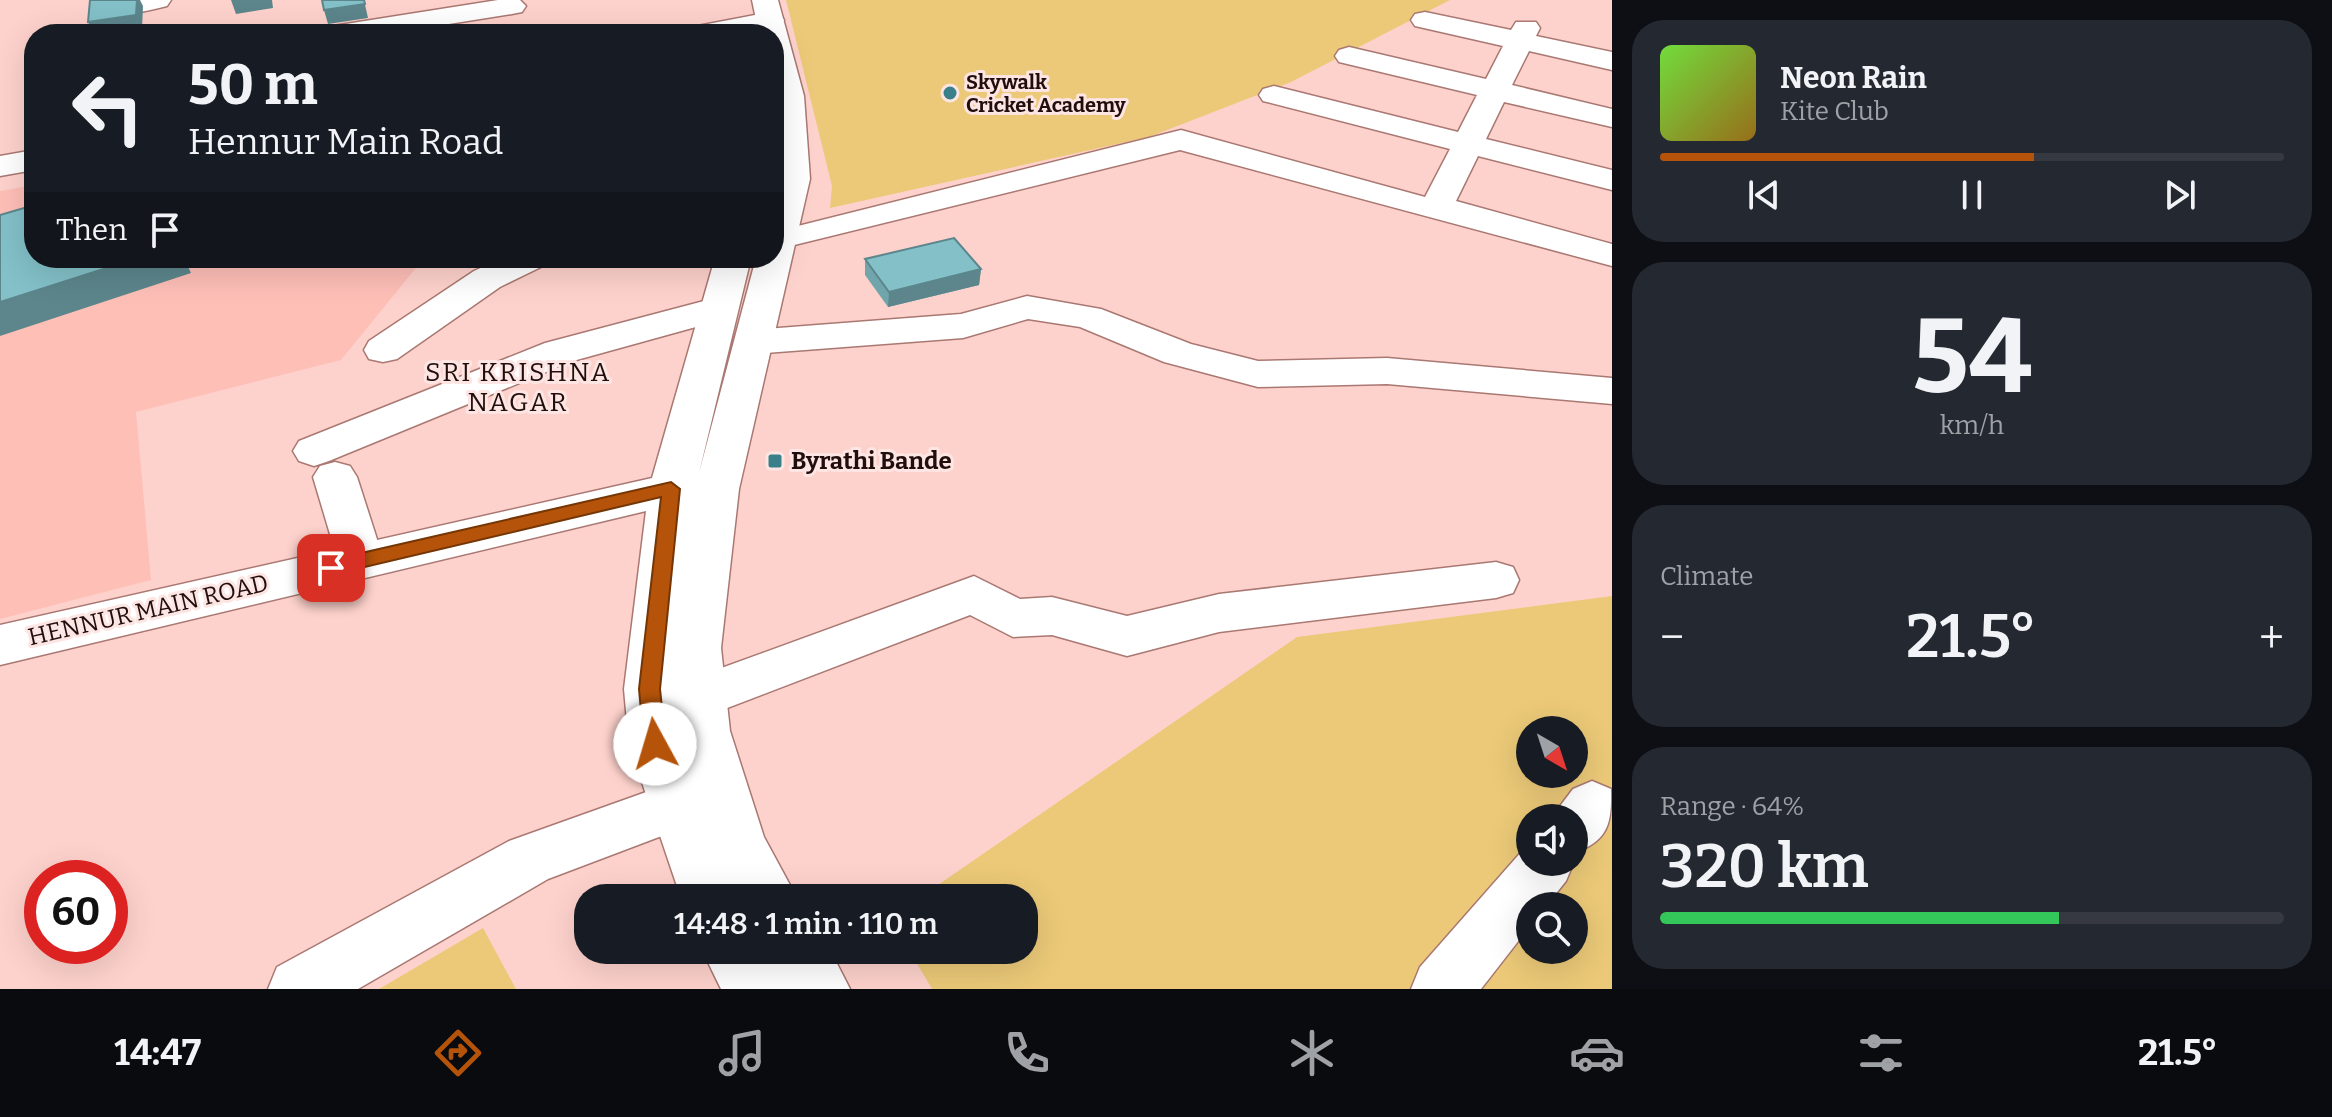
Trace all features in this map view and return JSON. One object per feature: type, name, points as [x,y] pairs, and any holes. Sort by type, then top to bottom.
[{"type":"street","points":[[107,7],[158,0]]},
{"type":"street","points":[[404,24],[512,6]]},
{"type":"street","points":[[1425,20],[1522,34],[1612,61]]},
{"type":"street","points":[[784,240],[1181,140],[1435,210],[1522,34]]},
{"type":"street","points":[[1349,56],[1612,118]]},
{"type":"street","points":[[784,84],[789,96],[793,179],[784,219]]},
{"type":"street","points":[[1274,95],[1612,180]]},
{"type":"street","points":[[0,166],[24,162]]},
{"type":"street","points":[[1437,206],[1612,255]]},
{"type":"street","points":[[383,350],[487,279],[510,268]]},
{"type":"street","points":[[705,884],[655,744],[649,689],[671,489],[730,268]]},
{"type":"street","points":[[760,884],[739,847],[702,714],[696,648],[717,489],[772,268]]},
{"type":"street","points":[[753,342],[963,326],[1027,307],[1088,317],[1178,353],[1258,374],[1387,371],[1612,391]]},
{"type":"street","points":[[361,561],[325,464],[559,352],[719,309]]},
{"type":"street","name":"HENNUR MAIN ROAD","points":[[0,645],[671,489],[717,489]]},
{"type":"street","points":[[655,744],[702,714],[974,594],[1013,618],[1052,616],[1127,636],[1219,613],[1496,580]]},
{"type":"street","points":[[299,989],[529,860],[677,806]]},
{"type":"street","points":[[1442,989],[1535,876]]},
{"type":"street","points":[[740,964],[755,989]]},
{"type":"street","points":[[805,964],[819,989]]},
{"type":"shaded area","name":"Skywalk Cricket Academy","points":[[786,0],[1450,0],[1291,82],[1149,137],[830,208],[832,186]]},
{"type":"shaded area","points":[[24,187],[24,268],[416,268],[341,360],[136,412],[151,580],[0,619],[0,191]]},
{"type":"shaded area","points":[[1612,596],[1612,989],[932,989],[917,964],[1038,964],[1038,884],[939,884],[1297,637]]},
{"type":"shaded area","points":[[483,928],[516,989],[379,989]]},
{"type":"building","points":[[90,0],[137,0],[136,15],[88,22]]},
{"type":"building","points":[[322,0],[364,0],[365,4],[324,10]]},
{"type":"building","points":[[24,208],[24,268],[107,268],[0,302],[0,215]]},
{"type":"building","points":[[954,238],[981,269],[889,292],[865,259]]},
{"type":"place","name":"Skywalk Cricket Academy","points":[[950,93]]},
{"type":"place","name":"Byrathi Bande","points":[[775,461]]},
{"type":"district","name":"SRI KRISHNA NAGAR","points":[[518,387]]},
{"type":"route","points":[[331,568],[671,489],[649,689],[655,744]]}]
